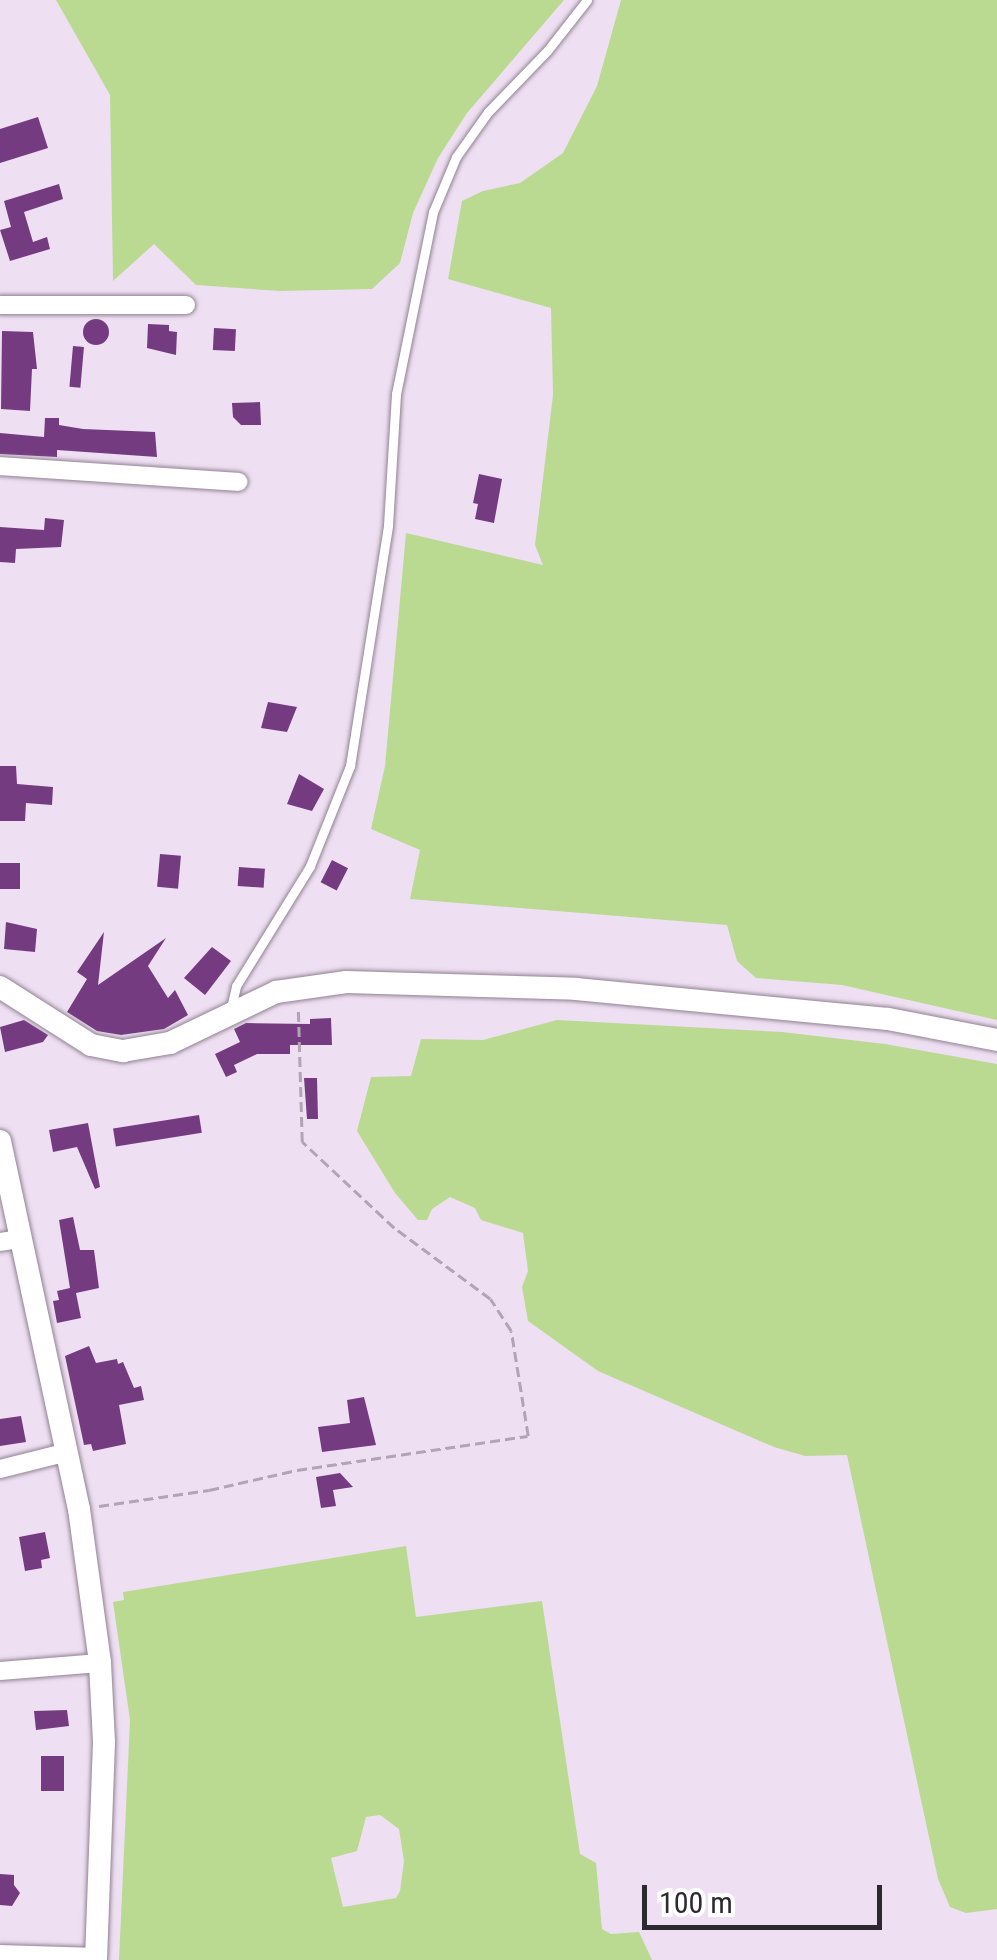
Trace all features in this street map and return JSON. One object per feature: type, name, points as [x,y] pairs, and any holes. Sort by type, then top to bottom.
[{"type":"street","points":[[0,305],[186,306]]},
{"type":"street","points":[[0,466],[238,482]]},
{"type":"street","points":[[0,987],[79,1038],[106,1050],[170,1043],[259,998],[346,982],[576,988],[888,1019],[997,1040]]},
{"type":"street","points":[[0,1141],[9,1241],[68,1452],[79,1509],[100,1663],[104,1742],[96,1958],[0,1954]]},
{"type":"street","points":[[0,1469],[68,1452]]},
{"type":"street","points":[[0,1671],[100,1663]]},
{"type":"lane","points":[[230,1011],[236,986],[310,866],[350,766],[390,509],[396,394],[433,212],[456,157],[488,112],[547,52],[587,0]]},
{"type":"path","points":[[79,1509],[208,1490],[297,1470],[528,1436],[511,1331],[490,1299],[394,1228],[302,1142],[298,989]]},
{"type":"green space","points":[[56,0],[564,0],[467,113],[438,158],[413,213],[400,263],[372,289],[280,291],[196,285],[154,244],[113,281],[110,95]]},
{"type":"green space","points":[[621,0],[997,0],[997,1020],[842,985],[756,978],[737,961],[727,925],[410,899],[420,850],[371,829],[385,766],[406,533],[543,565],[535,545],[553,395],[551,308],[448,279],[462,201],[483,191],[520,183],[563,153],[597,86]]},
{"type":"green space","points":[[557,1020],[782,1032],[885,1044],[997,1064],[997,1909],[966,1913],[950,1907],[938,1879],[847,1455],[805,1456],[774,1447],[598,1371],[528,1321],[522,1287],[528,1271],[523,1233],[481,1220],[475,1208],[450,1197],[432,1209],[427,1220],[418,1220],[395,1193],[357,1131],[371,1077],[411,1076],[421,1039],[483,1040]]},
{"type":"green space","points":[[406,1546],[416,1617],[542,1601],[580,1854],[596,1863],[602,1929],[611,1934],[639,1932],[652,1960],[119,1960],[130,1720],[113,1602],[124,1600],[123,1592]],"holes":[[[380,1815],[399,1829],[404,1861],[396,1898],[343,1907],[331,1858],[357,1851],[366,1817]]]},
{"type":"building","points":[[38,117],[48,148],[0,163],[0,129]]},
{"type":"building","points":[[59,184],[63,199],[24,212],[33,242],[47,237],[50,249],[10,261],[0,230],[11,227],[4,201]]},
{"type":"building","points":[[96,319],[105,323],[109,332],[105,341],[96,345],[87,341],[83,332],[87,323]]},
{"type":"building","points":[[148,324],[169,325],[169,331],[177,332],[176,355],[147,348]]},
{"type":"building","points":[[214,328],[236,329],[235,351],[213,350]]},
{"type":"building","points":[[2,331],[33,332],[37,369],[32,369],[30,411],[1,409]]},
{"type":"building","points":[[73,346],[84,347],[80,388],[69,387]]},
{"type":"building","points":[[260,402],[261,425],[241,425],[233,417],[232,403]]},
{"type":"building","points":[[45,418],[59,418],[59,425],[83,429],[155,432],[157,457],[57,450],[57,457],[0,454],[0,433],[44,437]]},
{"type":"building","points":[[479,474],[502,479],[494,523],[475,519],[478,504],[473,503]]},
{"type":"building","points":[[45,518],[64,520],[61,547],[16,549],[15,563],[0,562],[0,527],[44,530]]},
{"type":"building","points":[[268,702],[297,707],[287,732],[261,728]]},
{"type":"building","points":[[0,766],[16,766],[17,784],[53,787],[52,805],[26,803],[25,821],[0,821]]},
{"type":"building","points":[[299,774],[324,789],[312,811],[287,804]]},
{"type":"building","points":[[160,854],[181,856],[178,889],[157,887]]},
{"type":"building","points":[[332,860],[348,868],[337,890],[321,882]]},
{"type":"building","points":[[0,863],[20,863],[20,889],[0,889]]},
{"type":"building","points":[[239,867],[265,869],[264,888],[238,886]]},
{"type":"building","points":[[6,922],[37,929],[35,952],[4,949]]},
{"type":"building","points":[[104,932],[98,985],[166,938],[148,966],[168,998],[175,990],[188,1015],[164,1029],[121,1035],[97,1031],[67,1012],[87,979],[77,972]]},
{"type":"building","points":[[212,947],[231,961],[205,995],[184,978]]},
{"type":"building","points":[[331,1018],[332,1045],[290,1045],[290,1054],[257,1054],[234,1065],[237,1072],[226,1077],[215,1054],[240,1042],[234,1029],[246,1023],[310,1024],[310,1019]]},
{"type":"building","points":[[24,1020],[48,1035],[43,1042],[5,1052],[0,1027]]},
{"type":"building","points":[[304,1078],[317,1078],[318,1119],[307,1119]]},
{"type":"building","points":[[199,1115],[202,1133],[116,1146],[113,1129]]},
{"type":"building","points":[[88,1123],[100,1187],[95,1189],[77,1147],[53,1152],[49,1130]]},
{"type":"building","points":[[73,1217],[80,1250],[94,1250],[99,1288],[76,1293],[81,1318],[57,1323],[53,1301],[59,1300],[57,1291],[70,1288],[59,1220]]},
{"type":"building","points":[[89,1346],[96,1363],[117,1359],[118,1364],[123,1362],[134,1388],[141,1386],[144,1400],[119,1405],[126,1444],[93,1451],[91,1444],[84,1445],[65,1356]]},
{"type":"building","points":[[364,1397],[376,1445],[322,1452],[318,1427],[350,1423],[347,1400]]},
{"type":"building","points":[[21,1416],[26,1442],[0,1446],[0,1419]]},
{"type":"building","points":[[340,1473],[353,1487],[333,1490],[336,1506],[321,1508],[316,1477]]},
{"type":"building","points":[[45,1532],[50,1558],[41,1560],[42,1568],[25,1571],[19,1537]]},
{"type":"building","points":[[67,1710],[69,1726],[36,1730],[34,1711]]},
{"type":"building","points":[[41,1756],[64,1756],[64,1791],[41,1791]]},
{"type":"building","points":[[0,1874],[14,1875],[14,1885],[20,1893],[12,1906],[0,1905]]}]
